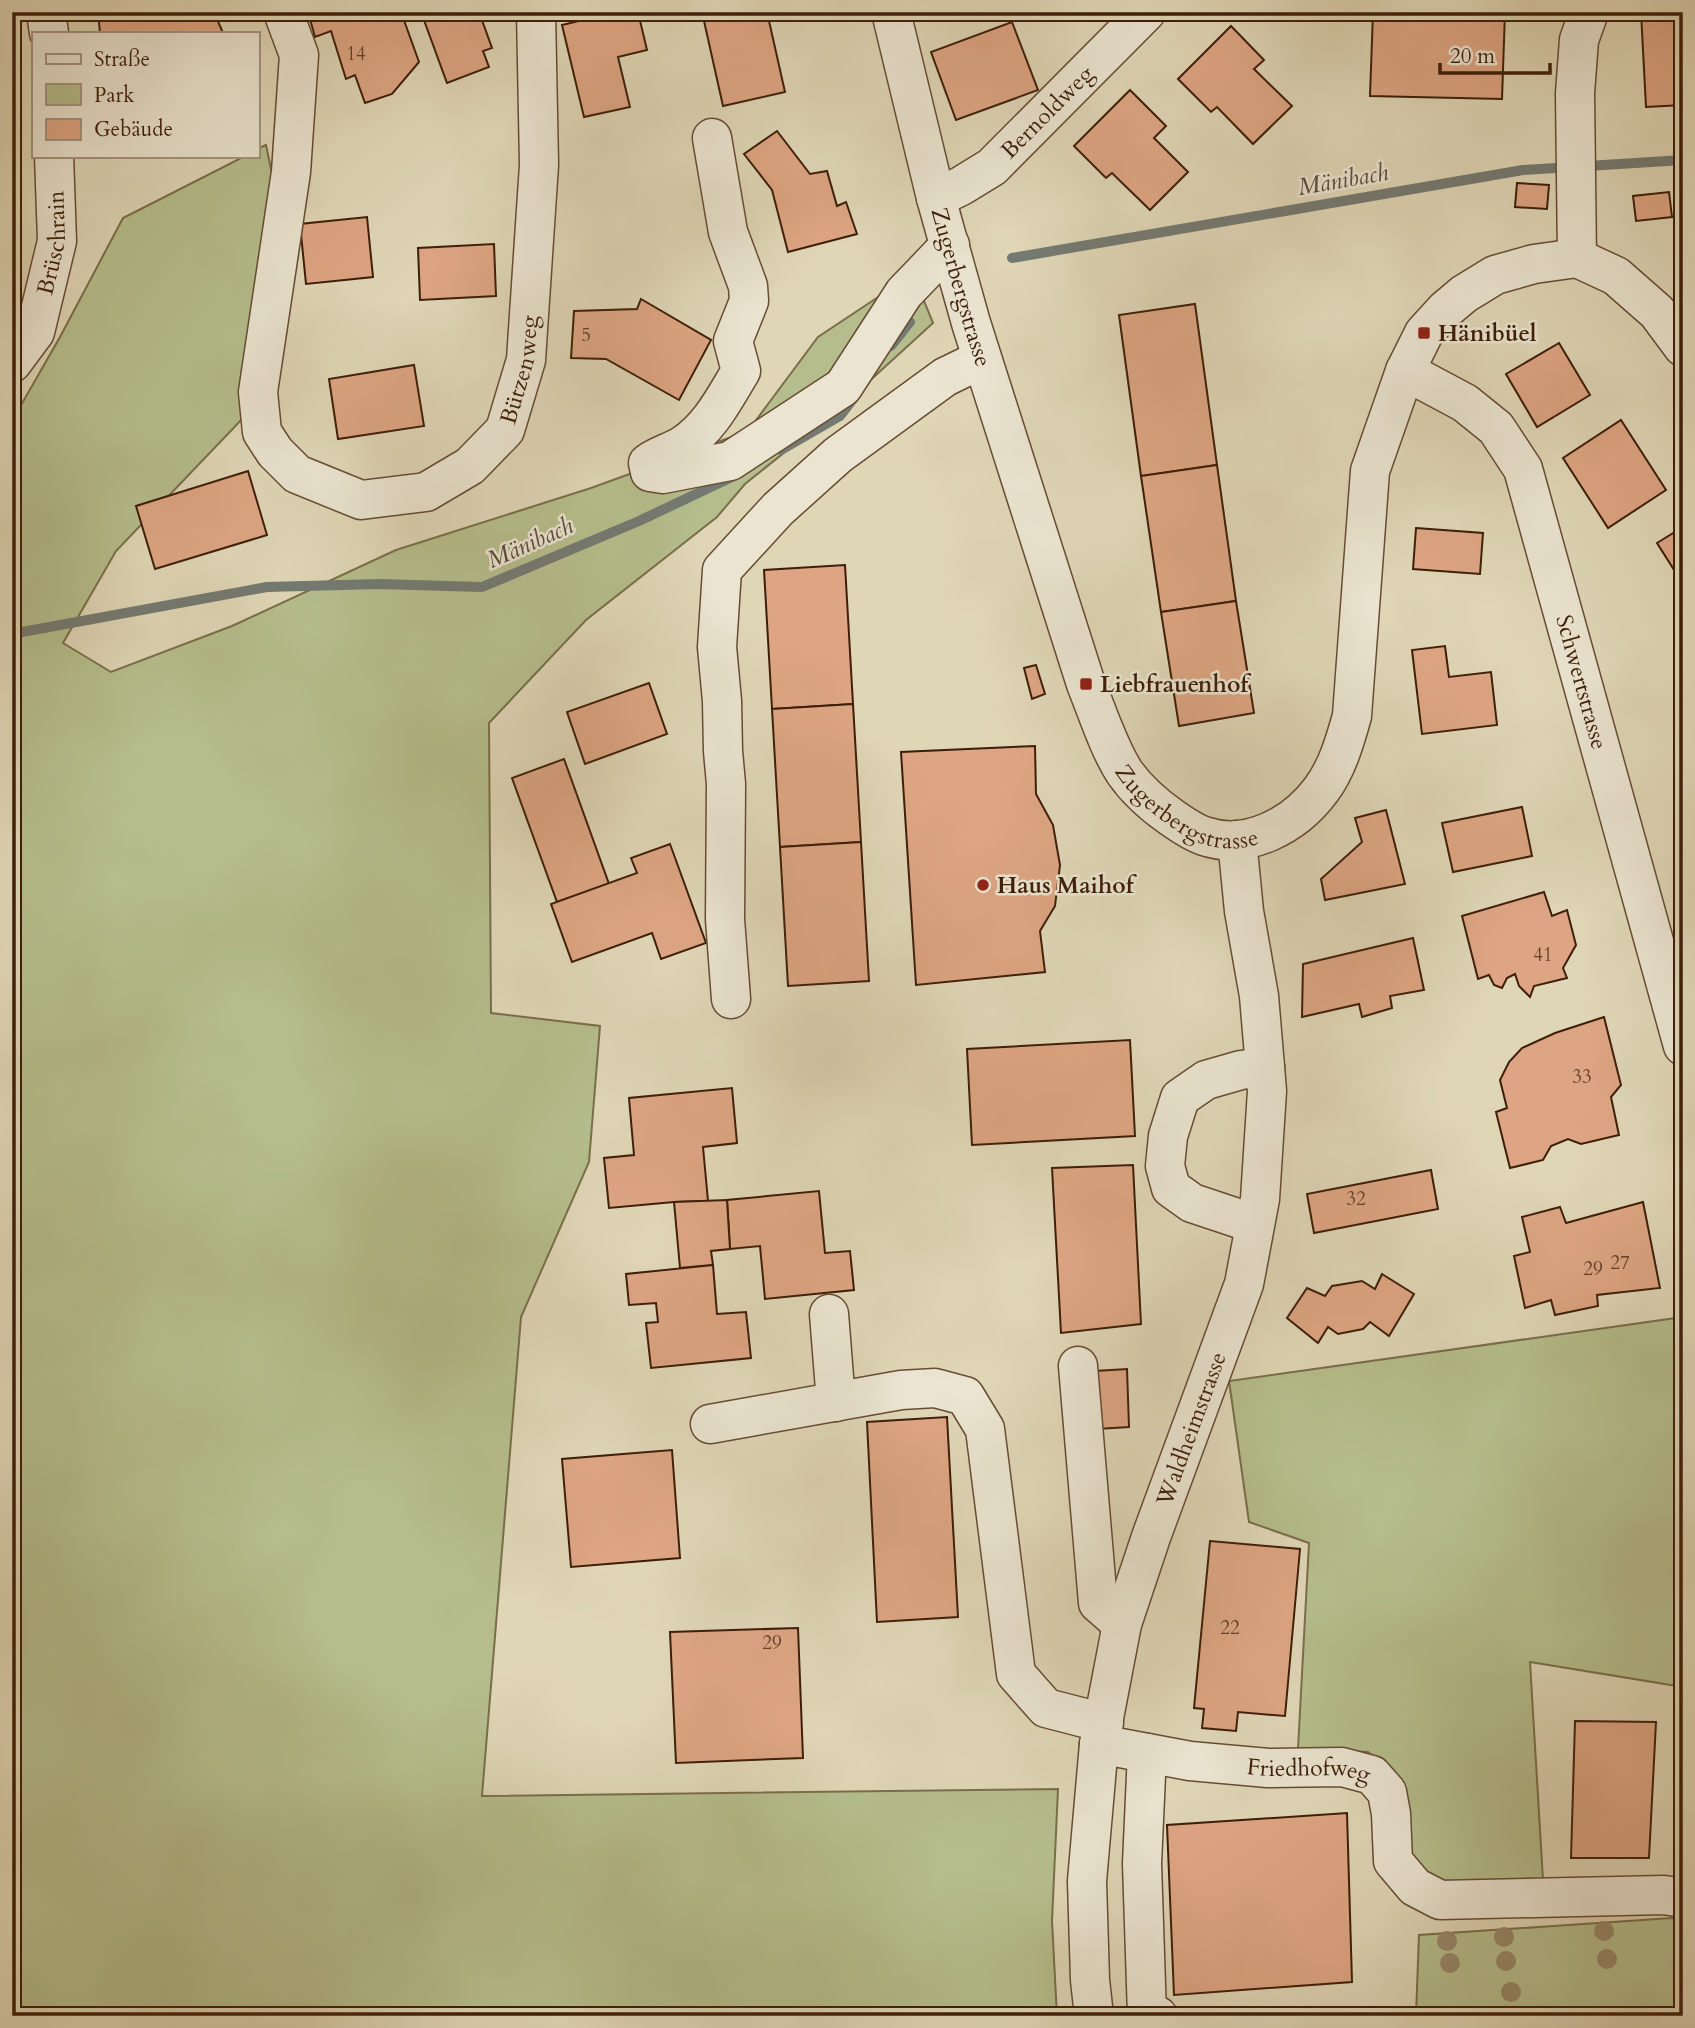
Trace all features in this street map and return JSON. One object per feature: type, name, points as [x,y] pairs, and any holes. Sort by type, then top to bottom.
[{"type":"street","points":[[46,12],[49,32]]},
{"type":"street","name":"Bützenweg","points":[[283,12],[299,55],[290,172],[258,391],[262,432],[275,452],[297,474],[361,500],[426,492],[470,466],[505,430],[526,360],[539,165],[536,12]]},
{"type":"street","name":"Zugerbergstrasse","points":[[891,12],[936,198],[971,323],[1086,684],[1125,772],[1160,809],[1183,826],[1205,836],[1237,840],[1272,832],[1302,812],[1323,789],[1344,747],[1352,716],[1370,471],[1405,371],[1424,333],[1464,294],[1495,275],[1534,264],[1577,258]]},
{"type":"street","name":"Bernoldweg","points":[[936,198],[992,167],[1146,12]]},
{"type":"street","points":[[1589,12],[1579,40],[1575,93],[1577,258],[1616,276],[1657,312],[1683,347]]},
{"type":"street","points":[[712,138],[728,232],[748,286],[749,301],[733,341],[741,371],[709,422],[683,445],[658,455],[648,463],[650,472],[663,474],[730,461],[843,387],[904,293],[952,251]]},
{"type":"street","name":"Brüschrain","points":[[12,363],[34,332],[57,241],[54,158]]},
{"type":"street","points":[[731,999],[725,919],[726,784],[717,647],[722,570],[778,509],[838,455],[945,377],[982,359]]},
{"type":"street","name":"Schwertstrasse","points":[[1405,371],[1465,403],[1496,428],[1523,469],[1683,1046]]},
{"type":"street","name":"Waldheimstrasse","points":[[1094,2016],[1090,1980],[1087,1881],[1094,1785],[1122,1624],[1244,1284],[1260,1199],[1267,1091],[1259,996],[1244,911],[1237,840]]},
{"type":"street","points":[[1255,1224],[1192,1203],[1171,1188],[1165,1166],[1168,1136],[1180,1098],[1206,1080],[1241,1070],[1265,1067]]},
{"type":"street","points":[[829,1314],[836,1402]]},
{"type":"street","points":[[1078,1366],[1098,1603],[1122,1624]]},
{"type":"street","name":"Friedhofweg","points":[[710,1424],[901,1390],[935,1388],[965,1396],[985,1429],[1016,1674],[1046,1708],[1147,1753],[1190,1761],[1268,1768],[1342,1767],[1372,1775],[1387,1792],[1393,1861],[1415,1887],[1440,1900],[1664,1895],[1683,1898]]},
{"type":"street","points":[[1147,1753],[1143,1864],[1147,2015],[1158,2016]]},
{"type":"green space","points":[[266,145],[286,240],[245,416],[116,551],[63,643],[111,672],[232,626],[396,550],[591,488],[748,431],[818,337],[913,274],[933,323],[841,407],[745,484],[717,517],[586,620],[489,723],[491,1013],[600,1026],[589,1162],[521,1317],[482,1796],[1058,1789],[1052,1921],[1057,2016],[12,2016],[12,415],[16,414],[60,337],[123,218],[241,158],[259,158],[259,148]]},
{"type":"green space","points":[[1683,1317],[1683,1687],[1530,1662],[1543,1880],[1454,1889],[1411,1863],[1385,1766],[1368,1752],[1298,1749],[1309,1543],[1249,1522],[1229,1381]]},
{"type":"green space","points":[[1672,1918],[1683,1926],[1683,2016],[1416,2016],[1419,1935]]},
{"type":"building","points":[[98,12],[214,12],[223,32],[100,32]]},
{"type":"building","points":[[308,12],[401,12],[419,62],[392,94],[365,103],[355,75],[346,79],[331,31],[315,37]]},
{"type":"building","points":[[421,12],[479,12],[492,48],[483,51],[489,67],[447,83]]},
{"type":"building","points":[[581,12],[638,12],[647,50],[618,57],[630,107],[584,117],[562,25],[583,20]]},
{"type":"building","points":[[702,12],[767,12],[785,92],[723,106]]},
{"type":"building","points":[[1373,12],[1505,12],[1502,99],[1370,96]]},
{"type":"building","points":[[1641,12],[1683,12],[1683,105],[1646,107]]},
{"type":"building","points":[[1012,22],[1038,90],[956,120],[931,52]]},
{"type":"building","points":[[1231,26],[1264,60],[1254,69],[1292,106],[1253,144],[1217,107],[1211,112],[1178,79]]},
{"type":"building","points":[[1130,90],[1166,126],[1154,138],[1188,172],[1150,210],[1112,173],[1106,178],[1074,146]]},
{"type":"building","points":[[777,131],[810,174],[827,171],[837,206],[846,202],[857,234],[788,252],[772,190],[744,154]]},
{"type":"building","points":[[1517,183],[1549,185],[1547,209],[1515,207]]},
{"type":"building","points":[[1669,192],[1672,217],[1636,221],[1633,196]]},
{"type":"building","points":[[367,217],[373,277],[306,284],[300,224]]},
{"type":"building","points":[[12,230],[16,271],[12,273]]},
{"type":"building","points":[[494,244],[496,296],[420,300],[418,248]]},
{"type":"building","points":[[641,299],[711,340],[679,400],[606,359],[571,358],[574,311],[637,309]]},
{"type":"building","points":[[1195,304],[1217,465],[1141,476],[1119,315]]},
{"type":"building","points":[[1559,343],[1590,395],[1537,427],[1506,374]]},
{"type":"building","points":[[414,365],[424,426],[338,439],[329,379]]},
{"type":"building","points":[[1621,420],[1666,490],[1608,528],[1563,458]]},
{"type":"building","points":[[1217,465],[1236,601],[1161,612],[1141,476]]},
{"type":"building","points":[[248,471],[267,535],[155,569],[136,506]]},
{"type":"building","points":[[1683,527],[1683,584],[1657,543]]},
{"type":"building","points":[[1416,528],[1483,533],[1480,574],[1413,569]]},
{"type":"building","points":[[845,565],[853,704],[772,709],[764,570]]},
{"type":"building","points":[[1236,601],[1254,713],[1179,726],[1161,612]]},
{"type":"building","points":[[1445,646],[1449,677],[1491,672],[1497,725],[1422,734],[1412,650]]},
{"type":"building","points":[[1036,665],[1045,694],[1032,699],[1024,668]]},
{"type":"building","points":[[649,683],[667,734],[585,764],[567,712]]},
{"type":"building","points":[[853,704],[861,842],[780,847],[772,709]]},
{"type":"building","name":"Haus Maihof","points":[[1035,746],[1036,794],[1053,825],[1060,865],[1055,906],[1040,931],[1045,972],[916,985],[901,752]]},
{"type":"building","points":[[564,759],[609,884],[557,902],[512,778]]},
{"type":"building","points":[[1522,807],[1532,856],[1453,872],[1442,823]]},
{"type":"building","points":[[1386,810],[1405,884],[1325,900],[1321,879],[1362,842],[1355,818]]},
{"type":"building","points":[[861,842],[869,981],[788,986],[780,847]]},
{"type":"building","points":[[670,844],[706,943],[661,959],[652,933],[572,962],[551,904],[637,873],[631,858]]},
{"type":"building","points":[[1544,892],[1552,916],[1567,910],[1576,945],[1563,968],[1567,978],[1534,986],[1530,997],[1519,986],[1515,974],[1507,978],[1502,988],[1494,985],[1489,975],[1478,979],[1462,916]]},
{"type":"building","points":[[1413,938],[1424,990],[1390,996],[1392,1008],[1362,1017],[1359,1004],[1302,1017],[1303,964]]},
{"type":"building","points":[[1604,1017],[1621,1085],[1611,1097],[1619,1135],[1581,1144],[1568,1139],[1551,1146],[1543,1160],[1510,1168],[1496,1112],[1507,1108],[1500,1080],[1509,1062],[1522,1048],[1555,1033]]},
{"type":"building","points":[[1130,1040],[1135,1136],[972,1145],[967,1049]]},
{"type":"building","points":[[732,1088],[737,1143],[703,1147],[708,1201],[609,1208],[604,1158],[634,1155],[629,1098]]},
{"type":"building","points":[[1133,1165],[1141,1324],[1061,1333],[1052,1168]]},
{"type":"building","points":[[1431,1170],[1438,1209],[1314,1233],[1307,1194]]},
{"type":"building","points":[[819,1191],[825,1253],[850,1251],[854,1290],[765,1299],[760,1246],[730,1249],[727,1200]]},
{"type":"building","points":[[727,1200],[730,1249],[711,1251],[713,1265],[680,1268],[674,1202]]},
{"type":"building","points":[[1643,1202],[1660,1288],[1597,1295],[1598,1306],[1555,1315],[1551,1300],[1525,1308],[1514,1256],[1530,1252],[1522,1217],[1560,1207],[1566,1223]]},
{"type":"building","points":[[713,1265],[717,1314],[746,1312],[751,1358],[651,1368],[646,1323],[658,1322],[656,1303],[629,1305],[626,1274]]},
{"type":"building","points":[[1382,1274],[1414,1294],[1389,1336],[1370,1322],[1363,1329],[1338,1334],[1328,1327],[1318,1343],[1287,1318],[1307,1288],[1325,1296],[1332,1286],[1362,1281],[1375,1289]]},
{"type":"building","points":[[1127,1369],[1129,1427],[1097,1429],[1095,1371]]},
{"type":"building","points":[[947,1417],[958,1617],[877,1622],[867,1422]]},
{"type":"building","points":[[672,1450],[680,1558],[571,1567],[562,1459]]},
{"type":"building","points":[[1210,1541],[1300,1549],[1285,1716],[1238,1712],[1236,1731],[1202,1728],[1204,1709],[1194,1708]]},
{"type":"building","points":[[798,1628],[803,1758],[676,1763],[670,1632]]},
{"type":"building","points":[[1575,1721],[1656,1722],[1649,1858],[1571,1858]]},
{"type":"building","points":[[1347,1813],[1352,1982],[1174,1995],[1167,1825]]},
{"type":"waterway","name":"Mänibach","points":[[1012,258],[1523,170],[1683,160]]},
{"type":"waterway","name":"Mänibach","points":[[891,346],[910,322]]},
{"type":"waterway","name":"Mänibach","points":[[781,450],[840,416],[853,399]]},
{"type":"waterway","name":"Mänibach","points":[[12,628],[22,632],[267,587],[379,584],[482,587],[639,521],[734,476]]},
{"type":"place","name":"Hänibüel","points":[[1424,333]]},
{"type":"place","name":"Liebfrauenhof","points":[[1086,684]]},
{"type":"place","name":"Haus Maihof","points":[[983,885]]}]
